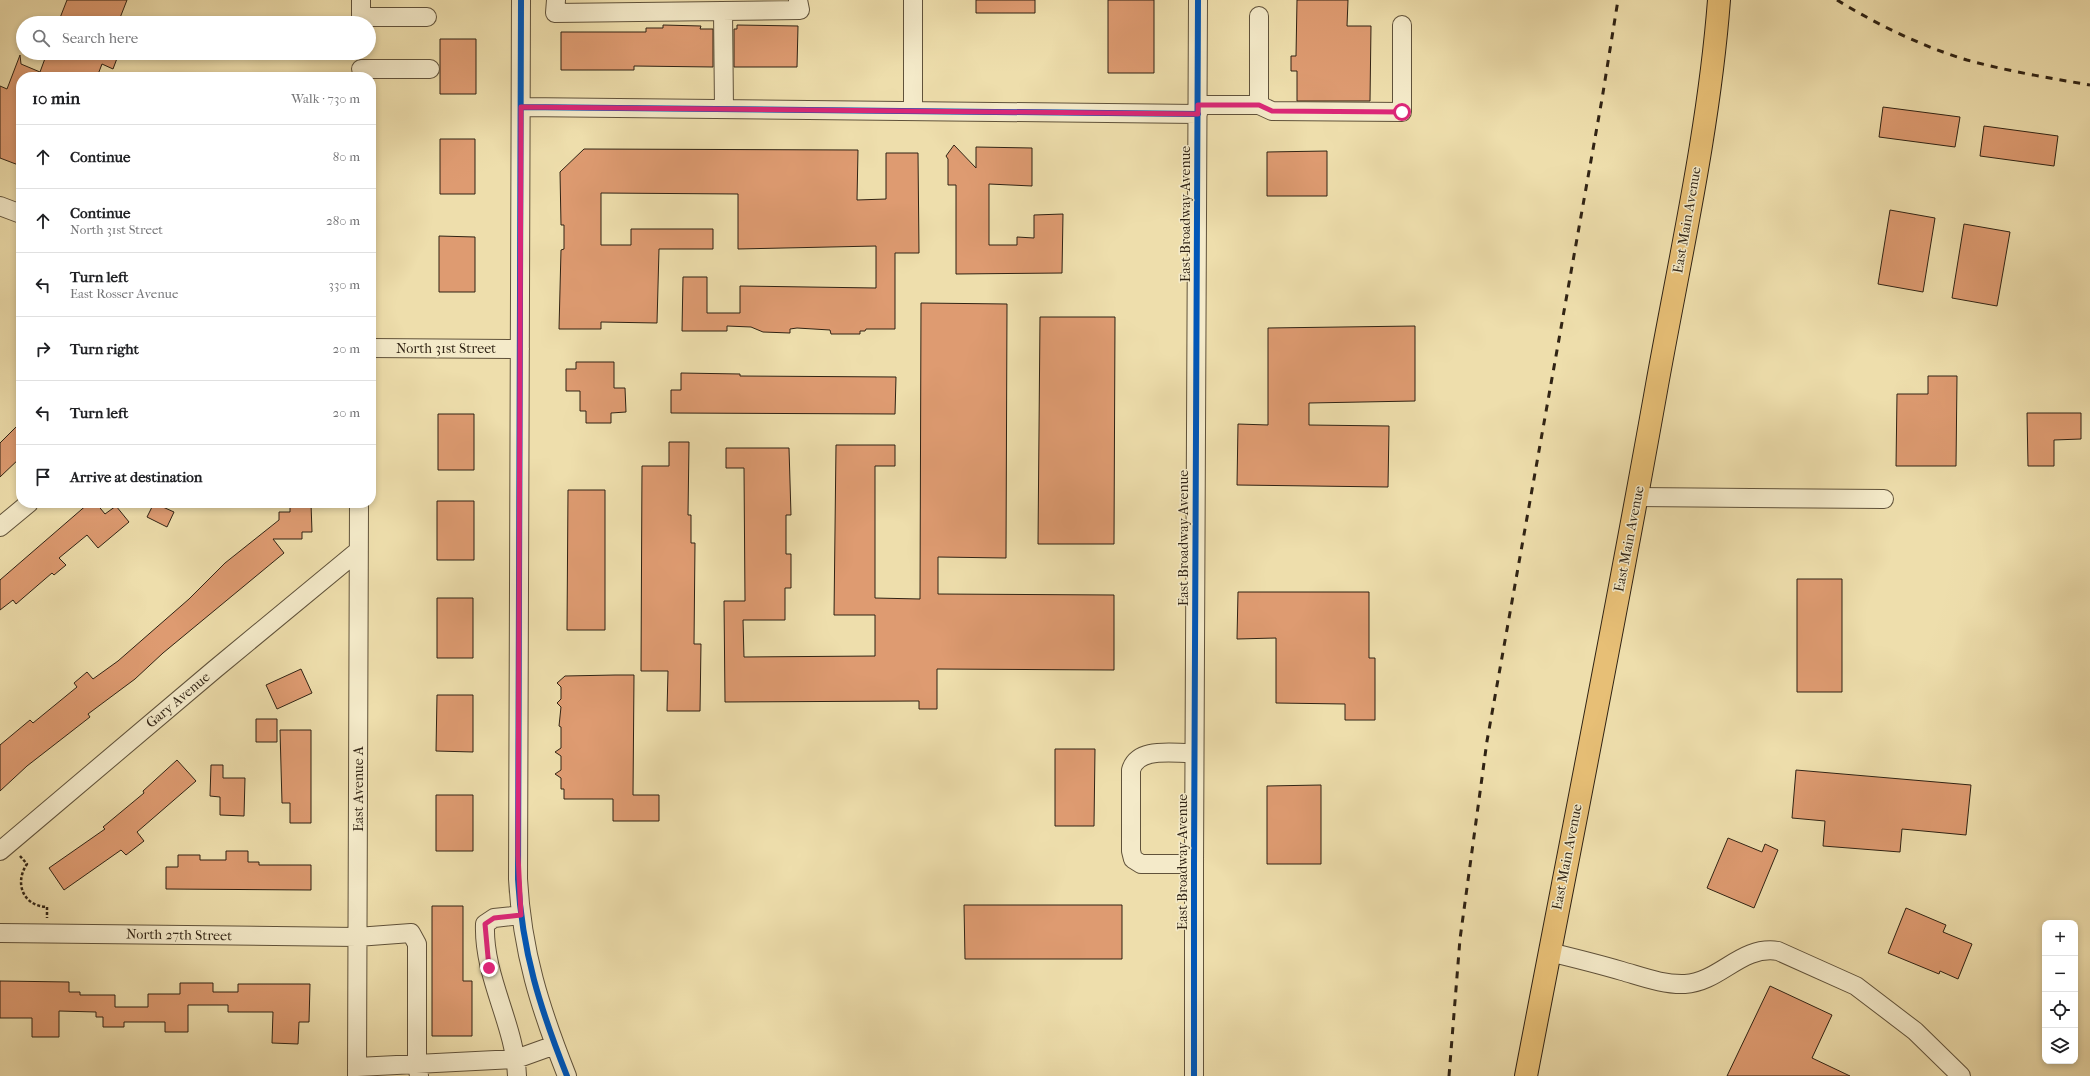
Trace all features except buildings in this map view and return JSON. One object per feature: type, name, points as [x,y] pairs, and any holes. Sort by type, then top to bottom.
[{"type":"main road","name":"East Main Avenue","points":[[1526,1076],[1637,497],[1695,179],[1707,105],[1719,0]]},
{"type":"street","points":[[521,0],[518,855],[521,915],[533,983],[554,1045],[567,1076]]},
{"type":"street","points":[[556,0],[555,12],[800,10],[798,0]]},
{"type":"street","points":[[913,0],[913,111]]},
{"type":"street","name":"East Broadway Avenue","points":[[1194,1076],[1194,753],[1198,0]]},
{"type":"street","points":[[723,11],[724,109]]},
{"type":"street","points":[[361,13],[427,17]]},
{"type":"street","points":[[1259,16],[1259,105]]},
{"type":"street","points":[[521,107],[913,111],[1198,110],[1259,105],[1272,111],[1402,112],[1402,25]]},
{"type":"street","points":[[361,66],[430,69]]},
{"type":"street","points":[[0,206],[16,212]]},
{"type":"street","name":"North 31st Street","points":[[376,348],[520,349]]},
{"type":"street","points":[[1637,497],[1884,499]]},
{"type":"street","points":[[0,527],[23,508]]},
{"type":"street","name":"East Avenue A","points":[[357,1072],[359,508]]},
{"type":"street","name":"Gary Avenue","points":[[4,847],[214,670],[358,552]]},
{"type":"street","points":[[1194,753],[1146,754],[1136,759],[1131,770],[1131,851],[1133,859],[1141,864],[1194,864]]},
{"type":"street","points":[[516,1068],[489,968],[485,924],[494,918],[521,915]]},
{"type":"street","name":"North 27th Street","points":[[0,933],[357,937],[411,933],[417,944],[418,1070]]},
{"type":"street","points":[[1549,952],[1656,981],[1686,984],[1710,977],[1738,960],[1757,951],[1767,949],[1778,951],[1856,986],[1915,1031],[1961,1076]]},
{"type":"street","points":[[357,1072],[516,1068],[554,1045]]},
{"type":"path","points":[[4,847],[27,864],[23,870],[20,882],[24,896],[35,905],[47,907]]},
{"type":"railway","points":[[1449,1076],[1460,939],[1487,741],[1602,99],[1618,0]]},
{"type":"railway","points":[[1837,0],[1900,34],[1967,60],[1997,68],[2090,85]]},
{"type":"cycle path","points":[[521,0],[518,879],[520,906],[528,955],[541,1003],[567,1076]]},
{"type":"cycle path","points":[[1194,1076],[1198,0]]},
{"type":"cycle path","points":[[521,107],[1198,114]]},
{"type":"route","points":[[489,968],[485,924],[494,918],[521,915],[518,855],[521,107],[1198,114],[1198,105],[1259,105],[1272,111],[1402,112]]}]
